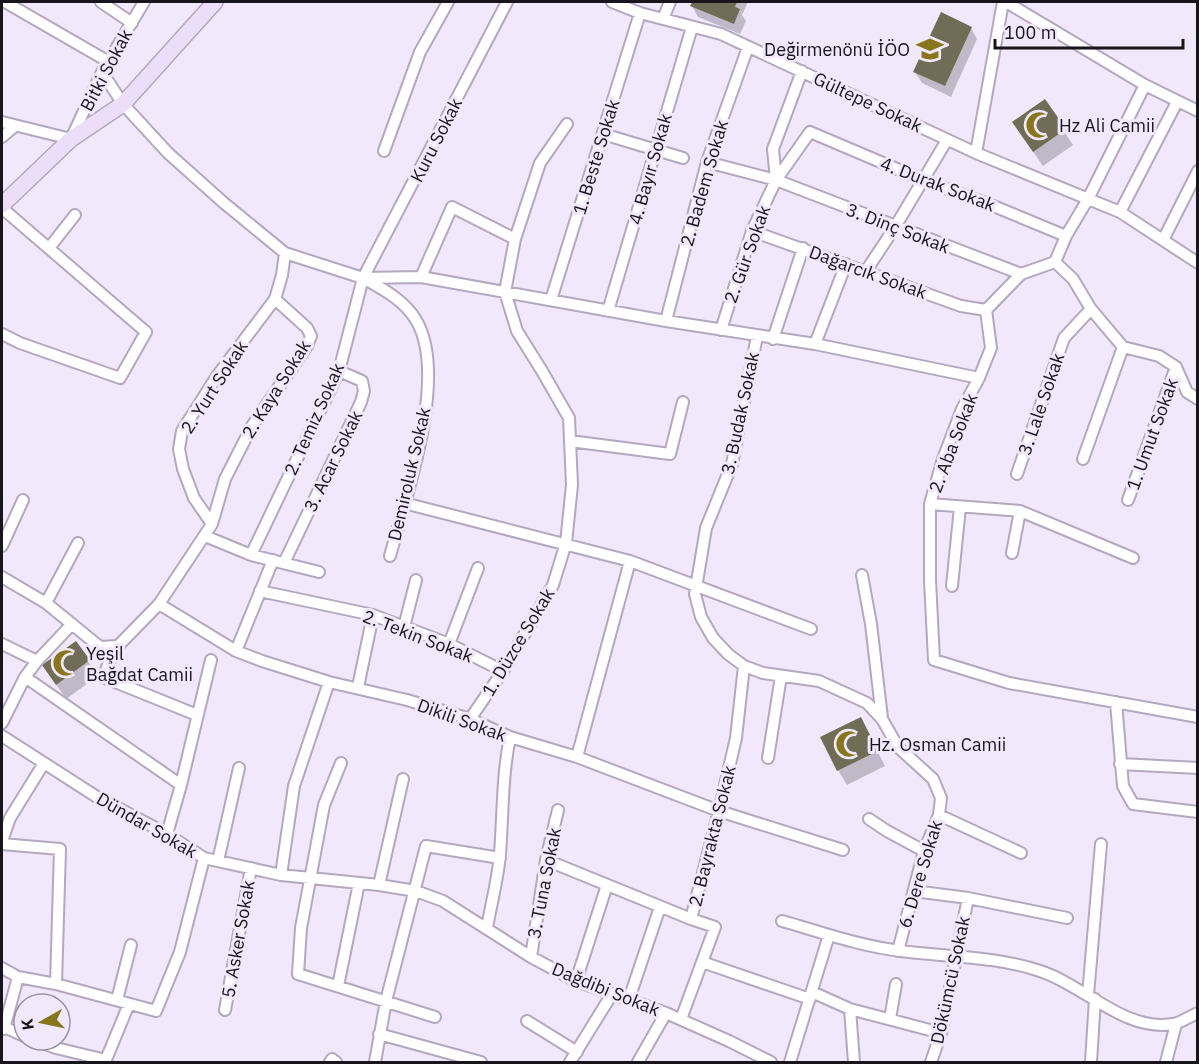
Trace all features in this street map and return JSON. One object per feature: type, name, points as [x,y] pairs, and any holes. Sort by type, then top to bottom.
[{"type":"street","points":[[5,2],[109,62]]},
{"type":"street","points":[[101,2],[132,23]]},
{"type":"street","name":"Bitki Sokak","points":[[71,139],[102,72],[144,2]]},
{"type":"street","points":[[2,334],[20,343],[120,378],[146,332],[2,206],[71,139],[123,104],[216,2]]},
{"type":"street","points":[[384,152],[420,52],[448,2]]},
{"type":"street","name":"Kuru Sokak","points":[[363,278],[507,2]]},
{"type":"street","name":"Gültepe Sokak","points":[[612,2],[640,13],[721,34],[976,153],[1120,212],[1197,263]]},
{"type":"street","points":[[663,19],[670,2]]},
{"type":"street","points":[[976,153],[1005,2],[1145,85],[1197,111]]},
{"type":"street","name":"1. Beste Sokak","points":[[551,300],[640,13]]},
{"type":"street","name":"4. Bayır Sokak","points":[[608,311],[692,27]]},
{"type":"street","name":"2. Badem Sokak","points":[[666,321],[707,162],[748,47]]},
{"type":"street","points":[[776,180],[773,149],[802,71]]},
{"type":"street","points":[[102,72],[123,104],[168,153],[285,253],[363,278],[421,277],[666,321],[815,344],[979,378]]},
{"type":"street","points":[[986,310],[1021,274],[1055,262],[1066,236],[1088,199],[1145,85]]},
{"type":"street","points":[[1120,212],[1177,102]]},
{"type":"street","points":[[2,122],[71,139]]},
{"type":"street","points":[[505,292],[515,239],[540,163],[567,124]]},
{"type":"street","points":[[2,137],[15,126]]},
{"type":"street","name":"2. Gür Sokak","points":[[721,330],[752,231],[776,180],[810,132]]},
{"type":"street","name":"4. Durak Sokak","points":[[810,132],[923,180],[1066,236]]},
{"type":"street","points":[[603,134],[682,158]]},
{"type":"street","points":[[866,271],[947,140]]},
{"type":"street","name":"3. Dinç Sokak","points":[[707,162],[776,180],[1021,274]]},
{"type":"street","points":[[1163,240],[1197,171]]},
{"type":"street","points":[[421,277],[452,207],[515,239]]},
{"type":"street","points":[[48,248],[75,215]]},
{"type":"street","name":"Dağarcık Sokak","points":[[752,231],[961,306],[986,310]]},
{"type":"street","points":[[773,339],[803,248]]},
{"type":"street","name":"2. Yurt Sokak","points":[[212,524],[194,498],[183,469],[179,449],[182,430],[217,376],[275,299],[285,253]]},
{"type":"street","points":[[1055,262],[1073,279],[1091,309],[1123,347],[1159,356],[1176,368],[1187,392],[1197,399]]},
{"type":"street","points":[[815,344],[846,264]]},
{"type":"street","name":"2. Temiz Sokak","points":[[251,555],[339,371],[363,278]]},
{"type":"street","name":"Demiroluk Sokak","points":[[363,278],[394,296],[416,320],[426,345],[429,387],[422,438],[390,556]]},
{"type":"street","name":"1. Düzce Sokak","points":[[470,719],[503,671],[553,585],[566,543],[572,485],[569,418],[517,331],[505,292]]},
{"type":"street","name":"2. Kaya Sokak","points":[[212,524],[225,479],[252,426],[307,346],[311,336],[307,328],[275,299]]},
{"type":"street","name":"3. Lale Sokak","points":[[1017,474],[1064,338],[1091,309]]},
{"type":"street","name":"2. Aba Sokak","points":[[986,310],[991,348],[979,378],[962,409],[943,459],[930,504],[930,580],[934,660],[1009,683],[1116,702]]},
{"type":"street","name":"3. Budak Sokak","points":[[696,590],[706,528],[732,464],[757,336]]},
{"type":"street","points":[[1083,459],[1123,347]]},
{"type":"street","name":"1. Umut Sokak","points":[[1128,500],[1176,368]]},
{"type":"street","name":"3. Acar Sokak","points":[[278,562],[361,402],[364,391],[362,381],[339,371]]},
{"type":"street","points":[[570,441],[670,454],[682,402]]},
{"type":"street","points":[[2,546],[23,500]]},
{"type":"street","points":[[404,503],[630,561],[696,590],[811,628]]},
{"type":"street","points":[[930,504],[1020,511],[1133,558]]},
{"type":"street","points":[[952,586],[960,507]]},
{"type":"street","points":[[1012,553],[1020,511]]},
{"type":"street","points":[[197,716],[103,677],[116,646],[159,604],[212,524]]},
{"type":"street","points":[[205,536],[251,555],[319,572]]},
{"type":"street","points":[[46,603],[78,543]]},
{"type":"street","points":[[577,757],[630,561]]},
{"type":"street","points":[[236,651],[260,591],[278,562]]},
{"type":"street","points":[[449,644],[478,568]]},
{"type":"street","points":[[862,575],[871,624],[882,719]]},
{"type":"street","points":[[2,577],[46,603],[100,647],[116,646]]},
{"type":"street","points":[[404,627],[416,579]]},
{"type":"street","points":[[696,590],[701,617],[713,638],[744,666],[763,673],[819,681],[867,703],[882,719]]},
{"type":"street","name":"2. Tekin Sokak","points":[[260,591],[373,615],[449,644],[503,671]]},
{"type":"street","name":"Dikili Sokak","points":[[159,604],[236,651],[262,661],[329,682],[358,687],[470,719],[510,737],[577,757],[719,811],[843,850]]},
{"type":"street","points":[[358,687],[373,615]]},
{"type":"street","points":[[2,723],[25,677],[72,624]]},
{"type":"street","points":[[2,644],[37,661]]},
{"type":"street","points":[[167,834],[181,785],[210,660]]},
{"type":"street","name":"2. Bayrakta Sokak","points":[[681,1019],[715,927],[691,919],[736,738],[744,666]]},
{"type":"street","points":[[768,758],[781,676]]},
{"type":"street","points":[[25,677],[181,785]]},
{"type":"street","points":[[281,875],[294,786],[329,682]]},
{"type":"street","points":[[1197,717],[1116,702],[1123,786],[1133,804],[1197,812]]},
{"type":"street","name":"6. Dere Sokak","points":[[882,719],[897,747],[933,779],[941,798],[939,814],[924,851],[898,951]]},
{"type":"street","name":"Dündar Sokak","points":[[2,736],[97,796],[167,834],[204,858],[281,875],[379,885]]},
{"type":"street","points":[[487,928],[500,858],[504,767],[510,737]]},
{"type":"street","points":[[44,763],[10,818],[2,843],[60,849],[56,984]]},
{"type":"street","points":[[341,763],[324,805],[301,928],[298,974],[435,1017]]},
{"type":"street","points":[[1120,765],[1197,768]]},
{"type":"street","points":[[218,861],[239,768]]},
{"type":"street","points":[[379,885],[403,779]]},
{"type":"street","name":"3. Tuna Sokak","points":[[531,957],[546,860],[558,810]]},
{"type":"street","points":[[939,814],[1021,853]]},
{"type":"street","points":[[869,819],[924,851]]},
{"type":"street","points":[[1091,1062],[1091,997],[1101,844]]},
{"type":"street","points":[[375,1062],[386,1001],[426,846],[500,858]]},
{"type":"street","points":[[2,968],[18,977],[56,984],[156,1011],[180,952],[204,858]]},
{"type":"street","points":[[546,860],[691,919]]},
{"type":"street","name":"5. Asker Sokak","points":[[225,1010],[251,868]]},
{"type":"street","points":[[338,986],[359,883]]},
{"type":"street","name":"Dağdibi Sokak","points":[[379,885],[416,891],[443,901],[531,957],[576,981],[681,1019],[771,1062]]},
{"type":"street","points":[[576,981],[607,885]]},
{"type":"street","points":[[914,891],[968,898],[1067,918]]},
{"type":"street","name":"Dökümcü Sokak","points":[[931,1062],[941,1033],[968,898]]},
{"type":"street","points":[[628,999],[660,907]]},
{"type":"street","points":[[782,921],[898,951],[997,959],[1042,971],[1127,1017],[1158,1025],[1176,1024],[1197,1013]]},
{"type":"street","points":[[790,1062],[829,935]]},
{"type":"street","points":[[117,1000],[131,945]]},
{"type":"street","points":[[702,962],[850,1009],[941,1033]]},
{"type":"street","points":[[3,1027],[18,977]]},
{"type":"street","points":[[890,1019],[896,984]]},
{"type":"street","points":[[570,1062],[612,994]]},
{"type":"street","points":[[71,1052],[106,1061],[129,1004]]},
{"type":"street","points":[[850,1009],[854,1062]]},
{"type":"street","points":[[638,1062],[666,1013]]},
{"type":"street","points":[[527,1021],[577,1052]]},
{"type":"street","points":[[1166,1062],[1176,1024]]},
{"type":"street","points":[[379,1034],[481,1062]]},
{"type":"street","points":[[330,1062],[332,1059],[336,1062]]},
{"type":"building","points":[[692,2],[737,2],[735,7],[740,9],[734,24],[690,6]]},
{"type":"building","points":[[941,12],[972,27],[945,86],[913,72]]},
{"type":"building","name":"Hz Ali Camii","points":[[1045,99],[1066,129],[1033,152],[1012,122]]},
{"type":"building","name":"Yeşil Bağdat Camii","points":[[76,641],[90,660],[56,685],[42,665]]},
{"type":"building","name":"Hz. Osman Camii","points":[[861,717],[878,751],[837,771],[820,737]]},
{"type":"place","name":"Değirmenönü İÖO","points":[[930,49]]},
{"type":"place","name":"Hz Ali Camii","points":[[1039,125]]},
{"type":"place","name":"Yeşil Bağdat Camii","points":[[66,663]]},
{"type":"place","name":"Hz. Osman Camii","points":[[849,744]]}]
